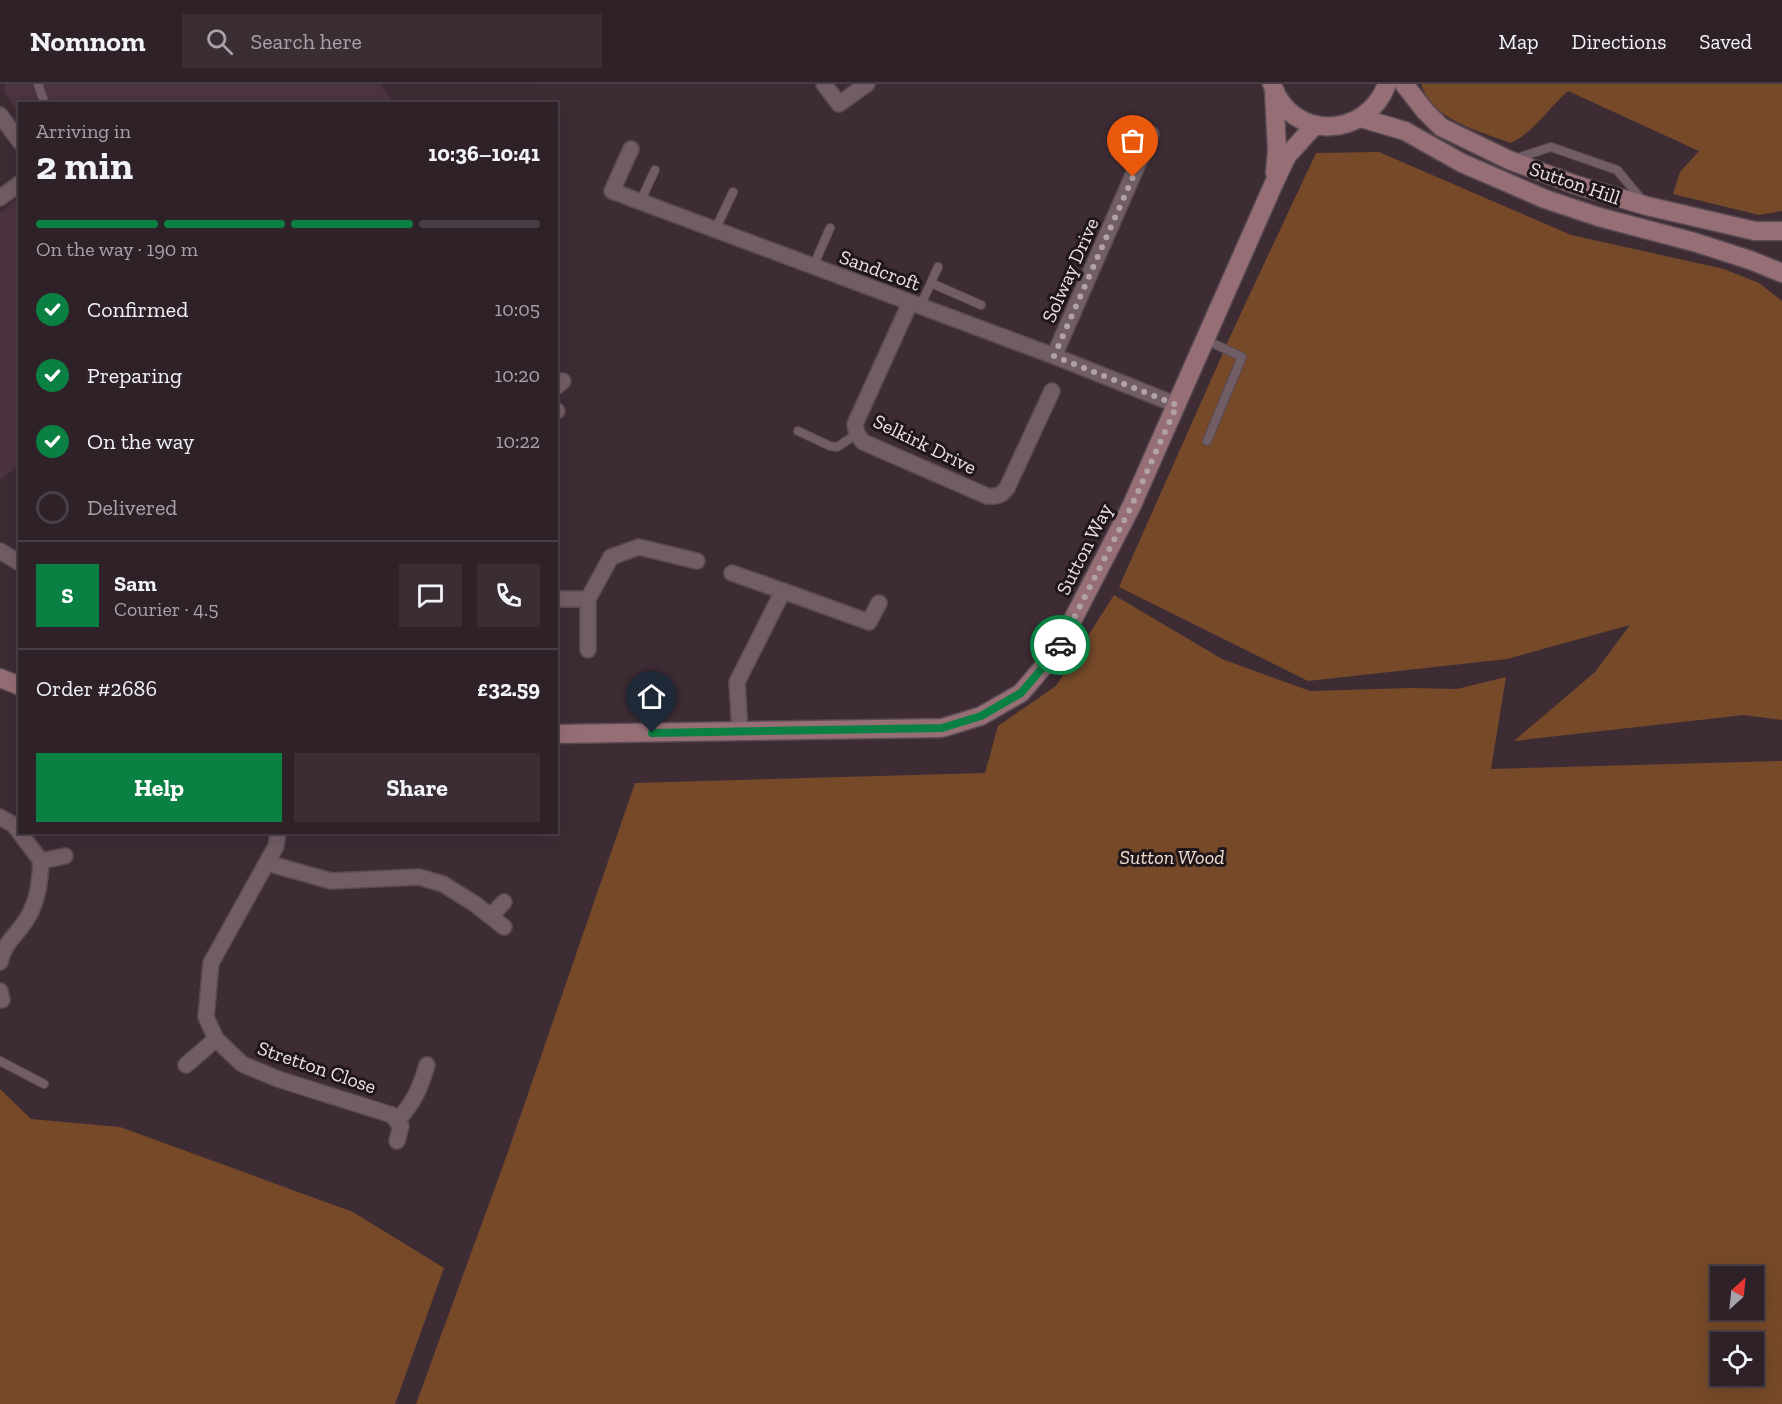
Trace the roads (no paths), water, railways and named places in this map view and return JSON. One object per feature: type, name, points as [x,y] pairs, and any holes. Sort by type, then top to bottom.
[{"type":"street","points":[[824,84],[839,104],[867,84]]},
{"type":"street","points":[[1273,87],[1288,110],[1301,119],[1315,125],[1339,126],[1361,118],[1379,101],[1387,84]]},
{"type":"street","name":"Sutton Hill","points":[[1404,84],[1441,127],[1509,160],[1576,185],[1647,206],[1755,231],[1782,231]]},
{"type":"street","name":"Sutton Way","points":[[1273,87],[1277,150],[1275,181]]},
{"type":"street","points":[[0,115],[18,139]]},
{"type":"street","name":"Sutton Hill","points":[[1361,118],[1405,131],[1462,163],[1545,199],[1599,217],[1703,245],[1782,273]]},
{"type":"street","name":"Sutton Way","points":[[558,734],[942,728],[981,716],[1021,693],[1056,652],[1132,505],[1287,156],[1315,125]]},
{"type":"street","name":"Solway Drive","points":[[1054,356],[1151,134]]},
{"type":"street","name":"Sandcroft","points":[[631,149],[612,191],[1054,356],[1177,405]]},
{"type":"street","points":[[0,198],[18,184]]},
{"type":"street","name":"Selkirk Drive","points":[[915,305],[855,424],[857,434],[863,442],[987,496],[995,497],[1002,495],[1007,488],[1052,391]]},
{"type":"street","points":[[588,650],[588,599],[611,557],[639,548],[697,561]]},
{"type":"street","points":[[0,551],[18,562]]},
{"type":"street","points":[[732,573],[868,622],[879,603]]},
{"type":"street","points":[[740,731],[737,682],[783,591]]},
{"type":"street","points":[[558,599],[588,599]]},
{"type":"street","points":[[0,679],[18,685]]},
{"type":"street","points":[[0,817],[14,825],[18,830]]},
{"type":"street","points":[[0,962],[3,948],[28,917],[39,888],[41,861],[21,834]]},
{"type":"street","name":"Stretton Close","points":[[278,834],[276,846],[211,963],[206,1017],[216,1039],[242,1064],[278,1079],[392,1116],[397,1121]]},
{"type":"street","points":[[41,861],[65,856]]},
{"type":"street","points":[[267,863],[331,881],[419,877],[443,884],[504,927]]},
{"type":"street","points":[[491,916],[504,902]]},
{"type":"street","points":[[186,1065],[216,1039]]},
{"type":"street","points":[[397,1142],[401,1126],[397,1121],[419,1092],[427,1065]]},
{"type":"lane","points":[[38,84],[44,102]]},
{"type":"lane","points":[[1509,160],[1551,147],[1617,170],[1647,206]]},
{"type":"lane","points":[[640,202],[655,170]]},
{"type":"lane","points":[[715,230],[733,192]]},
{"type":"lane","points":[[813,267],[830,228]]},
{"type":"lane","points":[[915,305],[938,267]]},
{"type":"lane","points":[[931,282],[981,304]]},
{"type":"lane","points":[[1206,340],[1242,357],[1207,441]]},
{"type":"lane","points":[[798,431],[837,447],[857,434]]},
{"type":"lane","points":[[0,1061],[44,1084]]},
{"type":"park label","name":"Sutton Wood","points":[[1172,857]]}]
